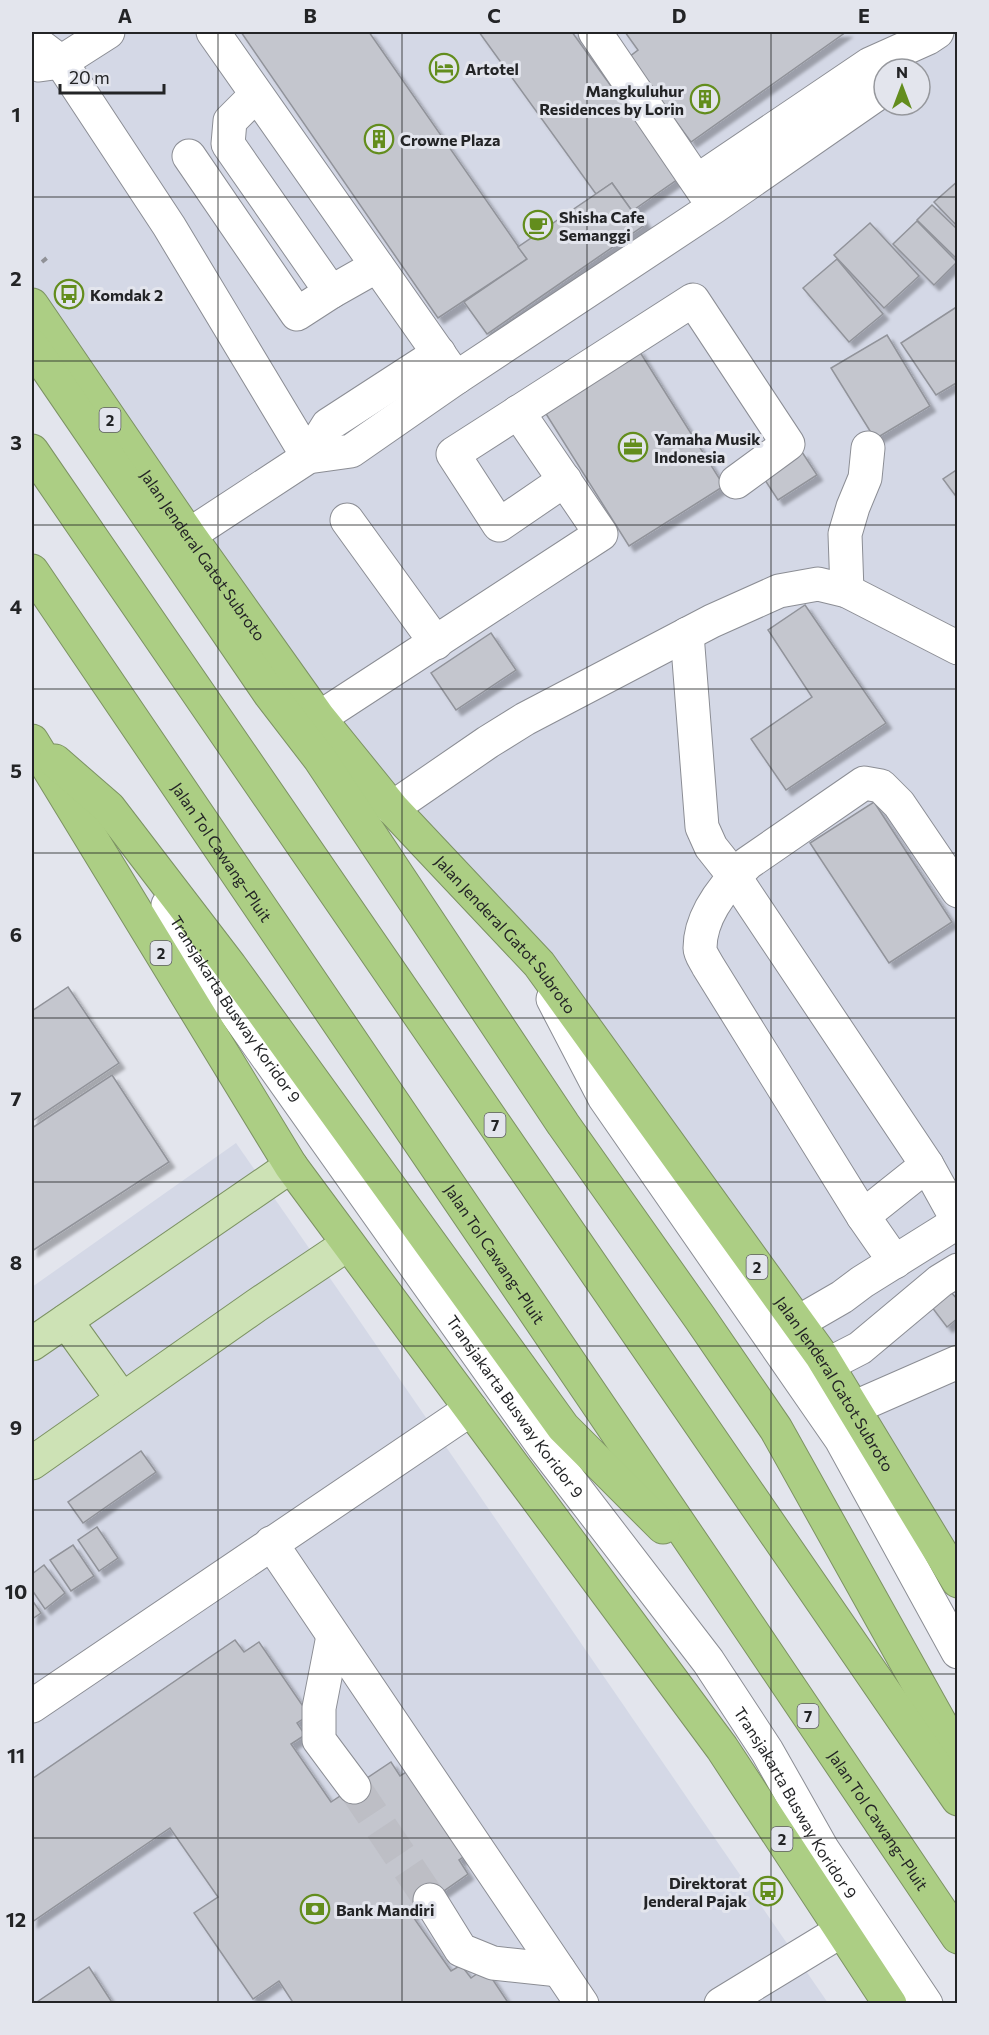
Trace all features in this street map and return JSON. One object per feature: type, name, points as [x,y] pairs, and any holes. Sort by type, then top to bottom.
[{"type":"highway","name":"Jalan Jenderal Gatot Subroto","points":[[32,305],[189,535],[319,718],[392,808],[539,964],[827,1365],[957,1581]]},
{"type":"highway","points":[[32,346],[270,694],[320,759],[563,1124],[776,1429],[957,1755]]},
{"type":"highway","name":"7","points":[[32,451],[957,1799]]},
{"type":"highway","name":"Jalan Tol Cawang–Pluit","points":[[32,571],[720,1584],[957,1938]]},
{"type":"highway","points":[[32,741],[109,808],[230,966],[563,1426],[720,1584]]},
{"type":"highway","name":"2","points":[[32,741],[291,1166],[722,1748],[890,2004]]},
{"type":"main road","points":[[32,1344],[291,1166]]},
{"type":"main road","points":[[32,1463],[257,1305],[348,1245]]},
{"type":"main road","points":[[66,1321],[122,1400]]},
{"type":"lane","points":[[42,32],[32,40],[46,64],[169,226],[308,456]]},
{"type":"lane","points":[[46,64],[108,32]]},
{"type":"lane","points":[[213,32],[448,365]]},
{"type":"lane","points":[[595,32],[706,194]]},
{"type":"lane","points":[[706,194],[870,64],[932,35]]},
{"type":"lane","points":[[912,57],[932,35]]},
{"type":"lane","points":[[256,95],[230,121],[228,144],[322,298]]},
{"type":"lane","points":[[189,535],[308,456],[351,451],[448,365],[706,194],[872,96]]},
{"type":"lane","points":[[197,152],[297,314],[377,266]]},
{"type":"lane","points":[[565,480],[500,525],[453,454],[693,300],[788,444],[736,482]]},
{"type":"lane","points":[[319,718],[602,534],[519,412]]},
{"type":"lane","points":[[847,591],[845,534],[853,507],[866,478],[868,448]]},
{"type":"lane","points":[[347,520],[436,643]]},
{"type":"lane","points":[[392,808],[525,719],[687,634],[779,591],[818,584],[847,591],[957,648]]},
{"type":"lane","points":[[687,634],[702,827],[711,847],[734,876],[927,1165],[957,1221],[862,1282],[837,1301],[798,1323]]},
{"type":"lane","points":[[895,1262],[863,1216],[708,966],[700,950],[704,925],[718,898],[734,876],[748,863],[864,783],[881,786],[899,804],[957,891]]},
{"type":"lane","name":"Transjakarta Busway Koridor 9","points":[[109,808],[229,1003],[543,1446],[708,1661],[767,1751],[823,1850],[926,2004]]},
{"type":"lane","points":[[539,964],[574,1041],[604,1097],[841,1439],[957,1652]]},
{"type":"lane","points":[[863,1216],[927,1165]]},
{"type":"lane","points":[[827,1365],[860,1348],[940,1281],[957,1270]]},
{"type":"lane","points":[[853,1408],[957,1362]]},
{"type":"lane","points":[[32,1706],[471,1409]]},
{"type":"lane","points":[[271,1544],[582,2004]]},
{"type":"lane","points":[[333,1636],[319,1708],[319,1740],[354,1787]]},
{"type":"lane","points":[[430,1900],[461,1950],[493,1963],[559,1970]]},
{"type":"lane","points":[[721,2004],[841,1930]]},
{"type":"path","points":[[42,262],[48,257]]},
{"type":"shaded area","points":[[32,32],[957,32],[957,1582],[682,1163],[319,718],[32,305]]},
{"type":"shaded area","points":[[236,1143],[828,2003],[32,2003],[32,1287]]},
{"type":"building","name":"Crowne Plaza","points":[[241,32],[369,32],[527,259],[438,318]]},
{"type":"building","points":[[479,32],[572,32],[678,179],[632,211],[612,183],[596,194]]},
{"type":"building","name":"Mangkuluhur Residences by Lorin","points":[[625,32],[846,32],[691,142],[629,57],[638,50]]},
{"type":"building","points":[[958,181],[958,227],[934,202]]},
{"type":"building","points":[[612,183],[632,211],[636,209],[646,224],[487,334],[464,302],[527,259],[518,247]]},
{"type":"building","points":[[932,205],[958,230],[958,260],[917,220]]},
{"type":"building","points":[[917,221],[957,262],[934,285],[893,244]]},
{"type":"building","points":[[870,223],[919,276],[884,308],[834,255]]},
{"type":"building","points":[[837,259],[883,314],[849,342],[803,288]]},
{"type":"building","points":[[958,306],[958,382],[936,395],[901,343]]},
{"type":"building","points":[[887,335],[930,406],[875,439],[831,368]]},
{"type":"building","name":"Yamaha Musik Indonesia","points":[[638,349],[724,486],[629,546],[543,409]]},
{"type":"building","points":[[802,452],[817,475],[778,500],[763,477]]},
{"type":"building","points":[[958,469],[958,499],[943,479]]},
{"type":"building","points":[[805,605],[886,723],[786,790],[751,739],[812,697],[768,630]]},
{"type":"building","points":[[491,633],[516,670],[456,710],[431,673]]},
{"type":"building","points":[[874,802],[952,922],[889,963],[810,843]]},
{"type":"building","points":[[68,987],[119,1063],[32,1121],[32,1011]]},
{"type":"building","points":[[112,1075],[169,1162],[32,1251],[32,1128]]},
{"type":"building","points":[[950,1291],[958,1300],[958,1318],[947,1327],[931,1306]]},
{"type":"building","points":[[141,1451],[156,1472],[83,1523],[68,1502]]},
{"type":"building","points":[[97,1527],[118,1558],[99,1571],[78,1540]]},
{"type":"building","points":[[73,1545],[94,1576],[71,1591],[50,1560]]},
{"type":"building","points":[[44,1565],[65,1593],[45,1609],[32,1590],[32,1574]]},
{"type":"building","points":[[32,1600],[41,1613],[32,1619]]},
{"type":"building","points":[[235,1640],[244,1652],[259,1642],[309,1715],[297,1723],[305,1735],[291,1744],[331,1802],[391,1762],[400,1776],[411,1769],[469,1853],[459,1860],[468,1874],[411,1914],[451,1971],[461,1965],[471,1978],[485,1968],[509,2004],[294,2004],[279,1981],[253,1999],[194,1913],[218,1897],[170,1828],[32,1922],[32,1779]]},
{"type":"building","points":[[89,1967],[113,2004],[34,2004]]},
{"type":"tunnel","points":[[354,1787],[430,1900]]},
{"type":"place","name":"Artotel","points":[[444,68]]},
{"type":"place","name":"Mangkuluhur Residences by Lorin","points":[[705,99]]},
{"type":"place","name":"Crowne Plaza","points":[[379,139]]},
{"type":"place","name":"Shisha Cafe Semanggi","points":[[538,225]]},
{"type":"place","name":"Komdak 2","points":[[69,294]]},
{"type":"place","name":"Yamaha Musik Indonesia","points":[[633,447]]},
{"type":"place","name":"Direktorat Jenderal Pajak","points":[[768,1891]]},
{"type":"place","name":"Bank Mandiri","points":[[315,1909]]}]
